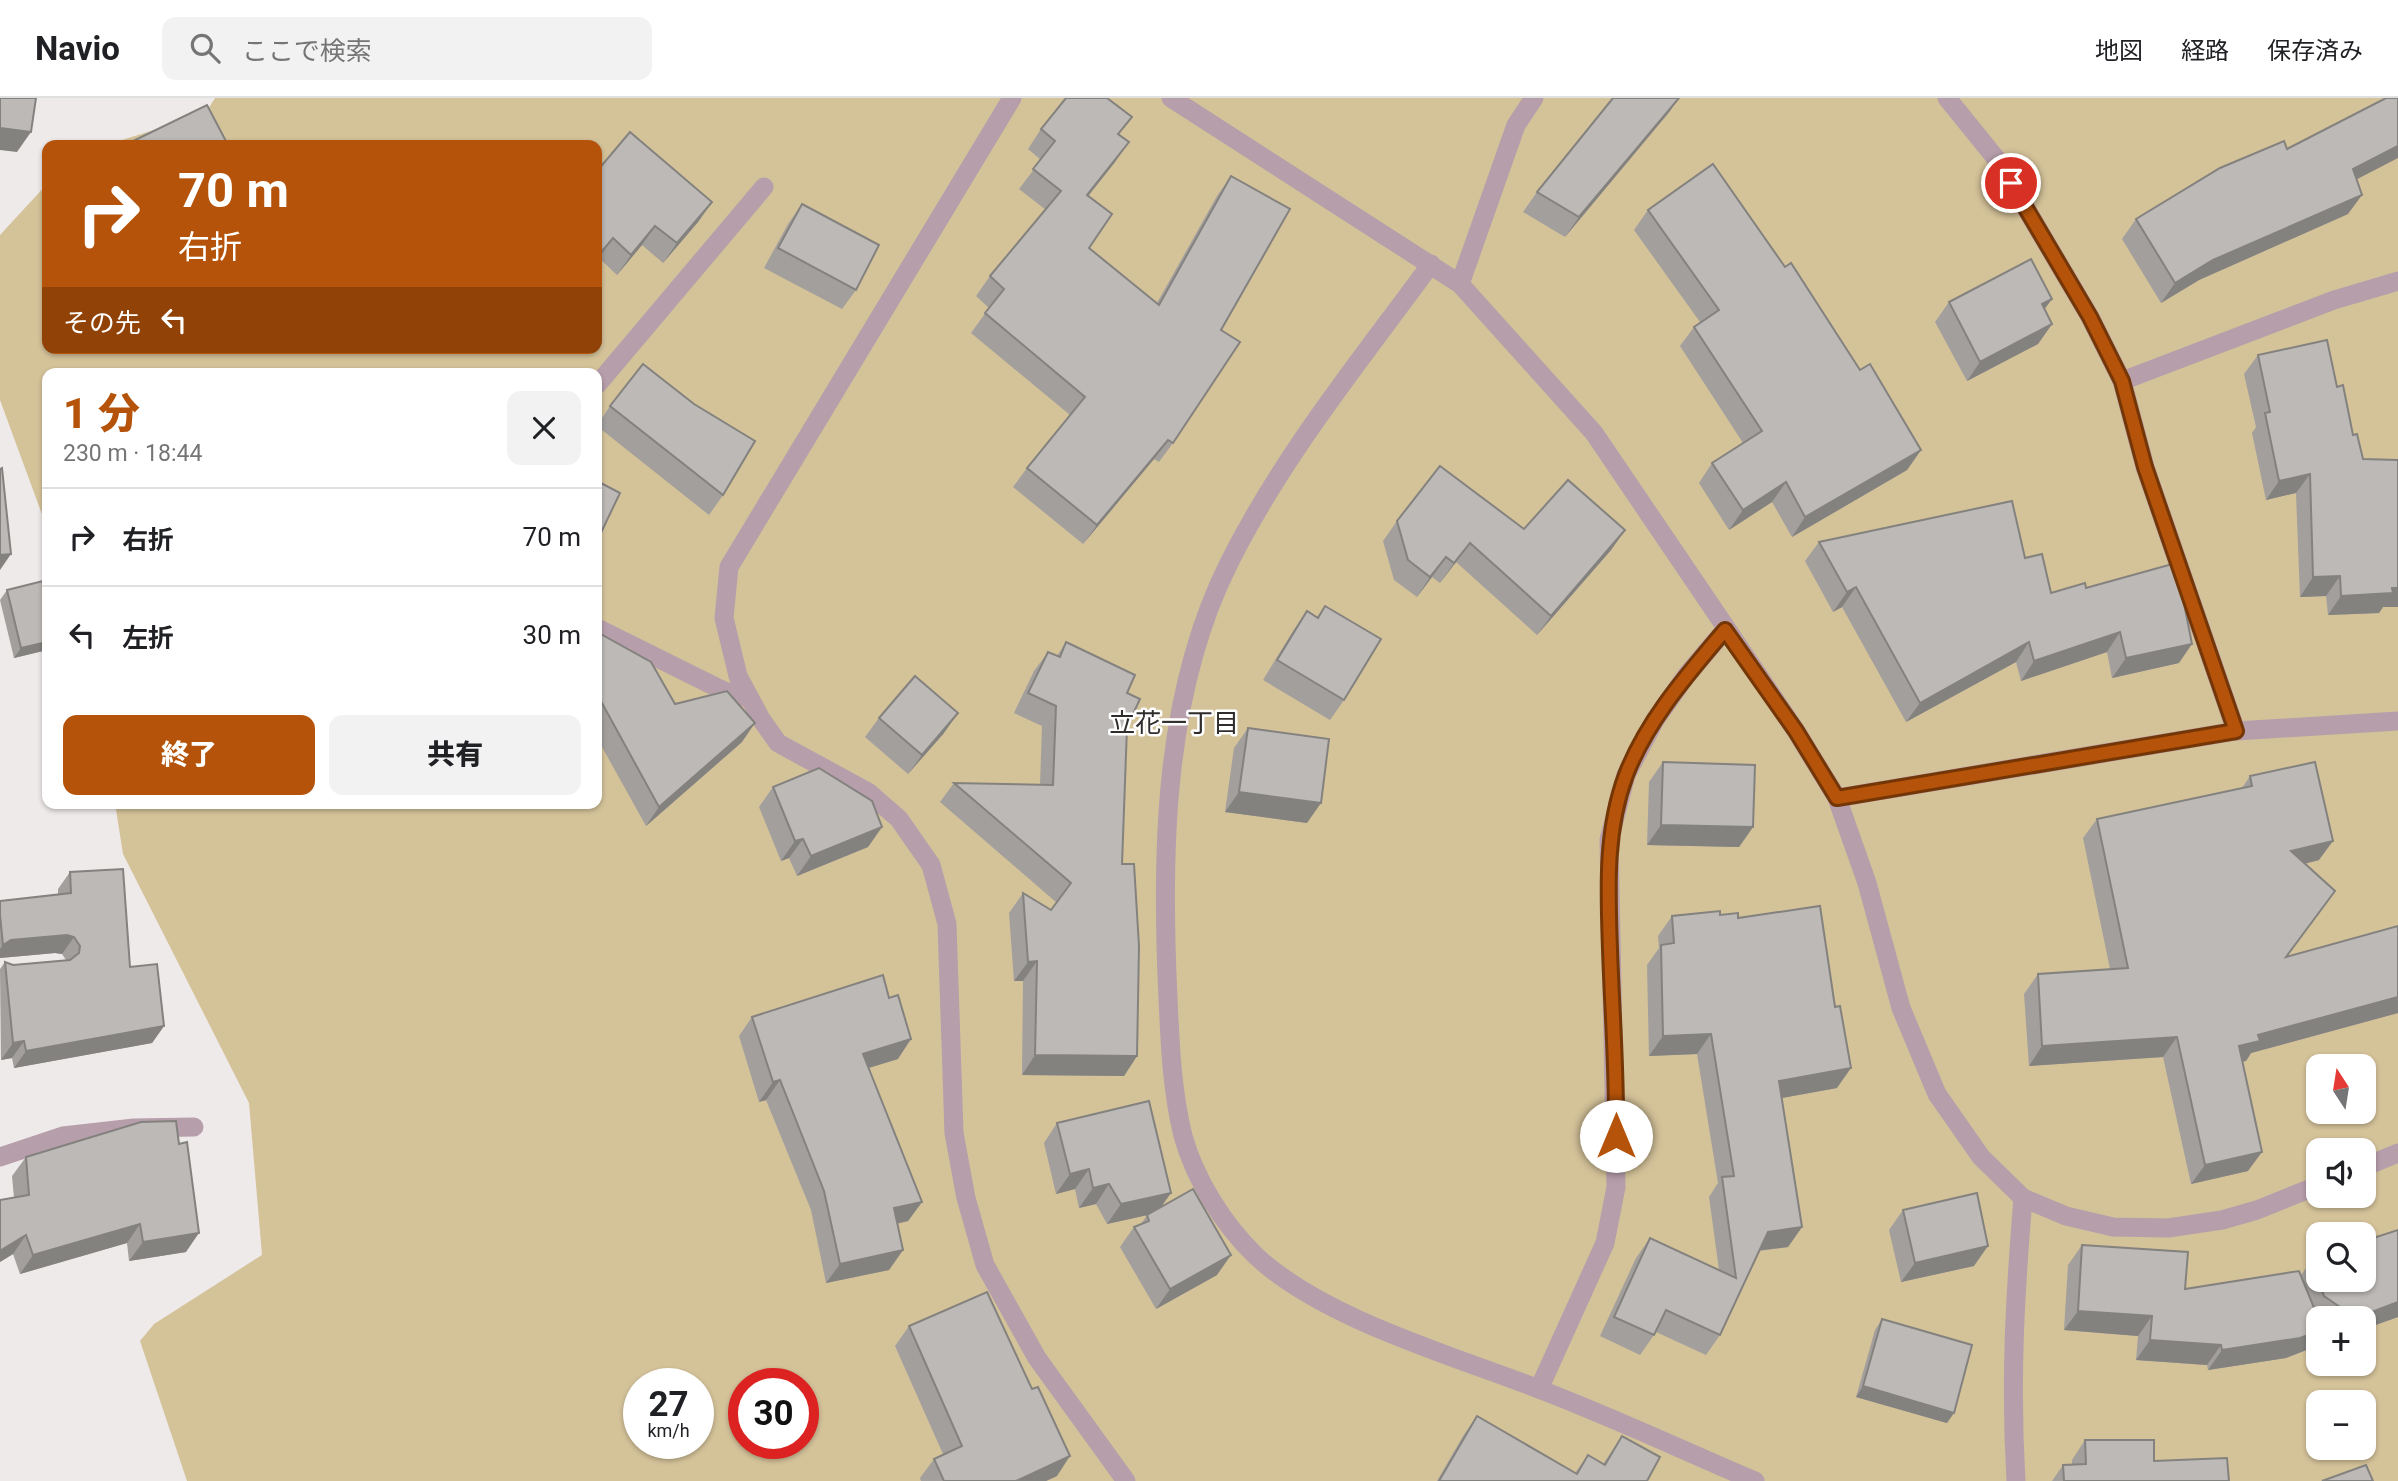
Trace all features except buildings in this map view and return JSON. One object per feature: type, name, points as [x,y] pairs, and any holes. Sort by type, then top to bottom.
[{"type":"street","points":[[1012,98],[729,567],[724,618],[738,677],[778,743],[868,792],[899,819],[931,865],[947,924],[954,1133],[966,1198],[985,1265],[1037,1358],[1126,1481]]},
{"type":"street","points":[[1171,98],[1460,284],[1594,433],[1796,731],[1837,798],[1867,883],[1901,1008],[1937,1094],[1981,1157],[2023,1198],[2066,1216],[2113,1227],[2168,1228],[2222,1220],[2258,1210],[2306,1190]]},
{"type":"street","points":[[1460,284],[1516,125],[1534,98]]},
{"type":"street","points":[[1947,98],[1998,161],[2090,317],[2122,381],[2145,467],[2236,731]]},
{"type":"street","points":[[602,379],[764,187]]},
{"type":"street","points":[[1431,264],[1285,461],[1227,566],[1187,674],[1170,792],[1165,938],[1172,1076],[1184,1140],[1210,1199],[1255,1255],[1309,1294],[1402,1338],[1539,1389],[1755,1481]]},
{"type":"street","points":[[2122,381],[2334,300],[2398,281]]},
{"type":"street","points":[[602,630],[724,691],[749,698]]},
{"type":"street","points":[[1539,1389],[1605,1243],[1616,1186],[1609,840],[1626,775],[1655,720],[1686,676],[1725,630]]},
{"type":"street","points":[[1837,798],[2236,731],[2398,721]]},
{"type":"street","points":[[0,1157],[63,1136],[134,1128],[194,1127]]},
{"type":"street","points":[[2376,1162],[2398,1153]]},
{"type":"street","points":[[2016,1481],[2011,1401],[2012,1320],[2023,1198]]},
{"type":"shaded area","points":[[215,98],[2398,98],[2398,1481],[187,1481],[140,1341],[154,1324],[262,1255],[249,1103],[123,854],[116,809],[602,809],[602,368],[42,368],[42,514],[0,400],[0,235],[42,189],[42,354],[602,354],[602,140],[122,140],[205,114]]},
{"type":"district","name":"立花一丁目","points":[[1174,723]]},
{"type":"route","points":[[1616,1136],[1609,840],[1626,775],[1655,720],[1686,676],[1725,630],[1796,731],[1837,798],[2236,731],[2145,467],[2122,381],[2090,317],[2011,183]]}]
